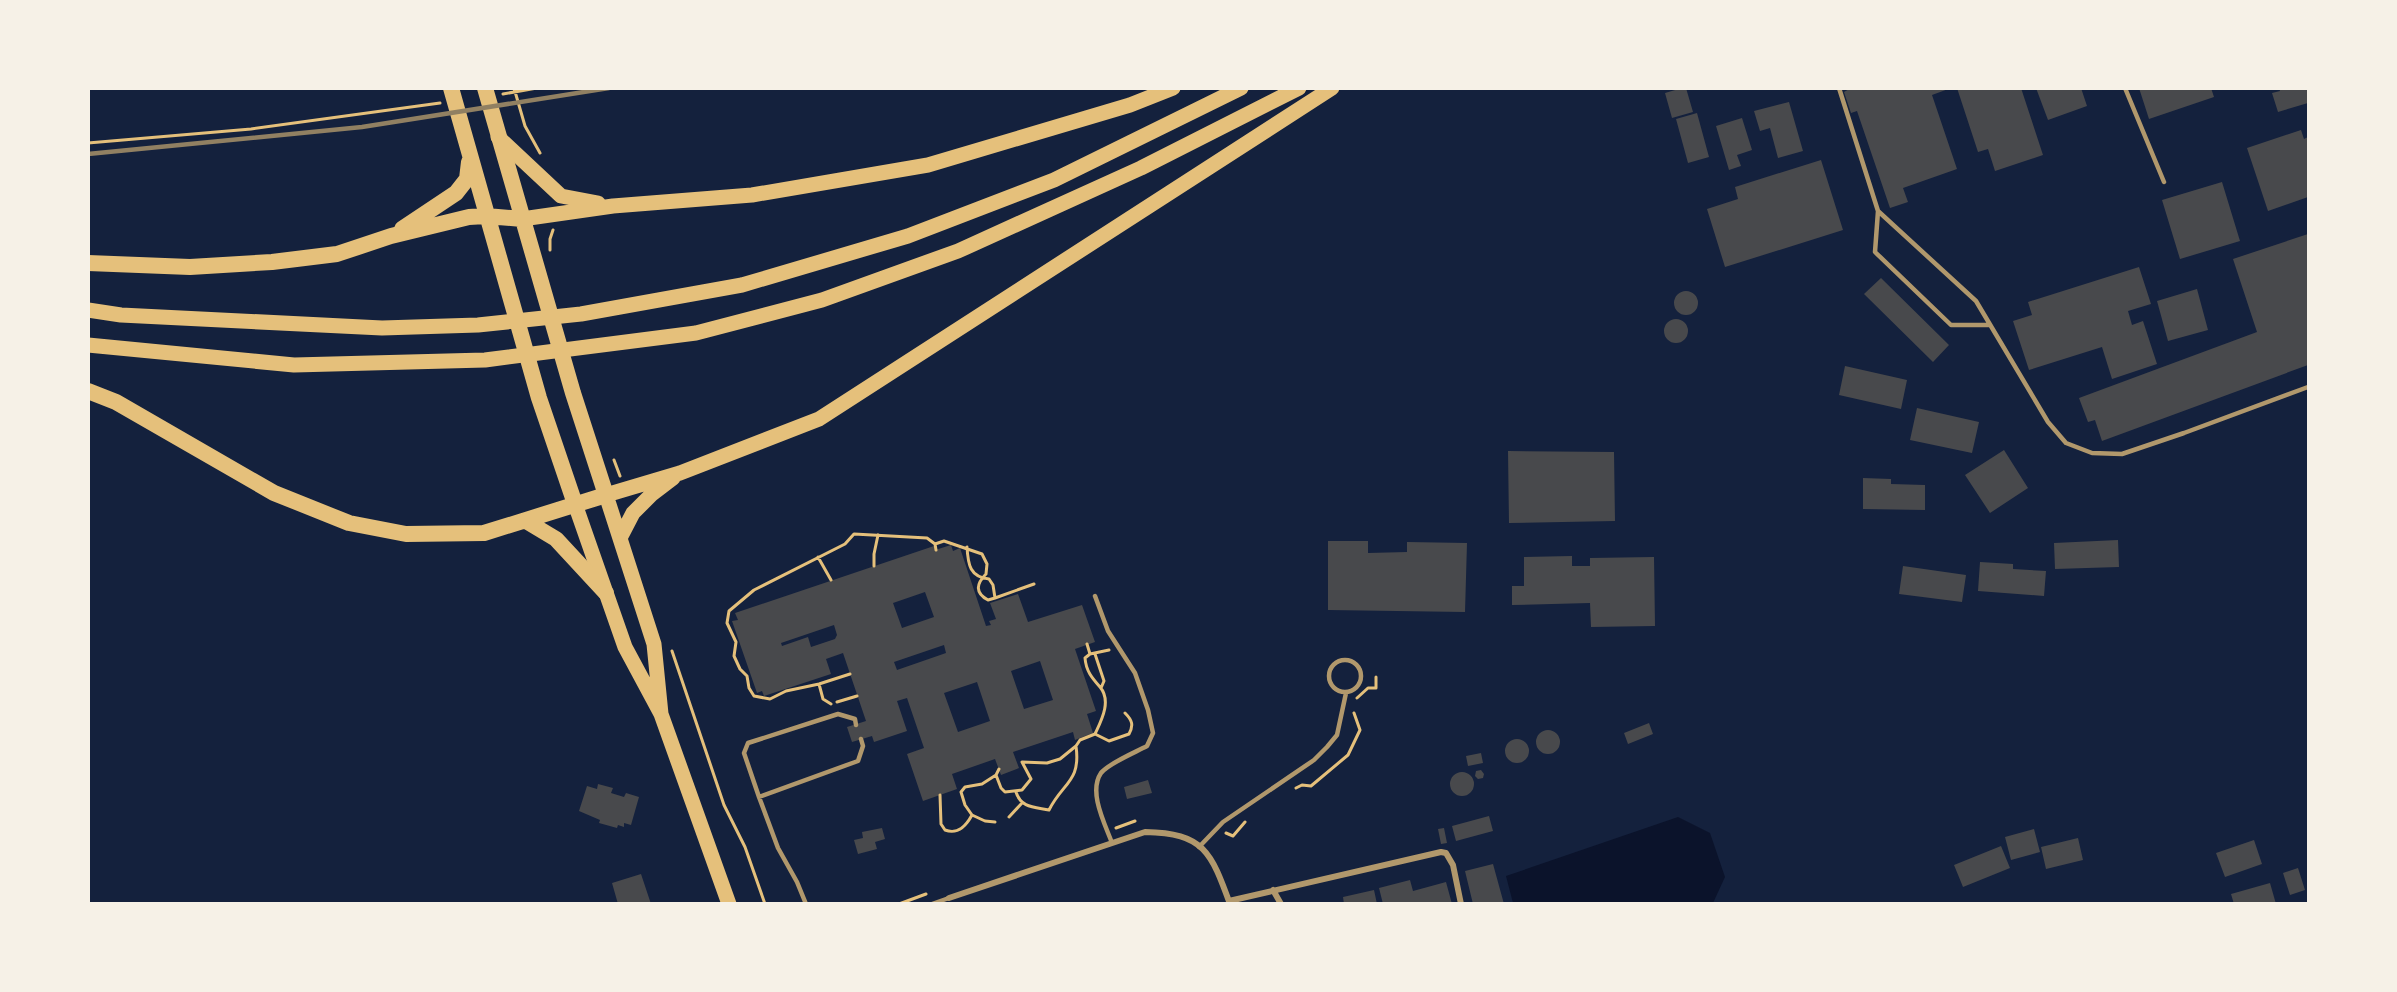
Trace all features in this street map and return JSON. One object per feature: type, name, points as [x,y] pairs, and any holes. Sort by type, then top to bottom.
[{"type":"highway","points":[[88,391],[116,402],[274,493],[350,523],[406,534],[484,533],[606,495],[573,393],[544,264],[522,219],[498,133],[491,92]]},
{"type":"highway","points":[[451,94],[539,399],[575,504]]},
{"type":"highway","points":[[391,236],[456,193],[467,179],[470,155]]},
{"type":"highway","points":[[88,262],[190,267],[272,262],[337,254],[391,236],[469,218],[486,216],[522,219]]},
{"type":"highway","points":[[526,521],[556,539],[606,593]]},
{"type":"main road","points":[[522,219],[613,206],[752,195],[928,165],[1130,105],[1173,88]]},
{"type":"main road","points":[[88,310],[122,315],[382,328],[478,325],[581,314],[742,285],[908,236],[1054,180],[1241,88]]},
{"type":"main road","points":[[88,345],[294,366],[485,360],[696,333],[822,300],[958,251],[1141,168],[1299,88]]},
{"type":"main road","points":[[661,714],[654,644],[606,495],[680,473],[819,419],[1332,88]]},
{"type":"main road","points":[[498,133],[561,196],[613,206]]},
{"type":"main road","points":[[620,538],[633,513],[652,494],[680,473]]},
{"type":"main road","points":[[575,504],[625,647],[661,714],[729,903]]},
{"type":"street","points":[[948,901],[1145,832],[1172,833],[1191,840],[1209,855],[1229,902],[1441,852],[1446,853],[1453,865],[1461,903]]},
{"type":"street","points":[[1273,890],[1281,903]]},
{"type":"lane","points":[[1839,88],[1878,211],[1875,252],[1951,325],[1990,325]]},
{"type":"lane","points":[[2125,88],[2164,182]]},
{"type":"lane","points":[[1878,211],[1976,301],[2048,422],[2067,443],[2092,453],[2122,453],[2184,433],[2308,387]]},
{"type":"lane","points":[[1095,596],[1116,647],[1135,674],[1148,710],[1153,733],[1147,746],[1101,773],[1097,790],[1098,804],[1112,843]]},
{"type":"lane","points":[[1199,847],[1223,822],[1314,760],[1328,747],[1337,735],[1346,693],[1357,687],[1361,677],[1356,665],[1344,660],[1333,666],[1329,677],[1334,688],[1346,693]]},
{"type":"lane","points":[[806,903],[778,848],[744,753],[748,742],[838,714],[855,720],[856,725]]},
{"type":"lane","points":[[759,797],[858,761],[863,746],[861,740]]},
{"type":"lane","points":[[932,903],[948,901]]},
{"type":"path","points":[[514,88],[525,126],[546,159]]},
{"type":"path","points":[[491,92],[537,88]]},
{"type":"path","points":[[88,143],[251,129],[451,94]]},
{"type":"path","points":[[544,264],[555,226]]},
{"type":"path","points":[[850,674],[786,691],[770,699],[754,696],[749,688],[747,676],[740,669],[734,656],[735,642],[727,623],[729,611],[754,590],[845,544],[854,534],[927,538],[935,544],[936,550]]},
{"type":"path","points":[[874,566],[878,536]]},
{"type":"path","points":[[935,544],[944,540],[982,554],[987,564],[986,574],[978,583],[977,589],[987,600],[1034,584]]},
{"type":"path","points":[[967,548],[970,569],[975,576],[989,579],[993,585],[995,598]]},
{"type":"path","points":[[818,557],[831,580]]},
{"type":"path","points":[[1087,644],[1090,654]]},
{"type":"path","points":[[1101,688],[1095,684],[1086,668],[1085,658],[1090,654],[1116,647]]},
{"type":"path","points":[[672,651],[724,805],[744,847],[765,903]]},
{"type":"path","points":[[1095,654],[1104,681],[1101,688],[1105,702],[1095,734]]},
{"type":"path","points":[[1376,677],[1376,688]]},
{"type":"path","points":[[819,684],[823,699],[828,704],[857,696]]},
{"type":"path","points":[[1104,709],[1110,709]]},
{"type":"path","points":[[1017,761],[1047,763],[1060,759],[1080,740],[1095,734],[1109,741],[1129,734],[1132,727],[1131,719],[1125,713]]},
{"type":"path","points":[[1016,792],[1022,803],[1049,810],[1055,797],[1071,781],[1077,770],[1076,746]]},
{"type":"path","points":[[996,775],[1005,792],[1022,790],[1031,779],[1022,762]]},
{"type":"path","points":[[995,822],[985,821],[972,815],[961,792],[965,786],[982,784],[996,775],[999,770]]},
{"type":"path","points":[[940,795],[941,824],[945,830],[956,832],[963,828],[972,815]]},
{"type":"path","points":[[1009,817],[1022,803]]},
{"type":"water","points":[[1678,817],[1710,833],[1725,877],[1713,903],[1513,903],[1506,876]]},
{"type":"building","points":[[1686,88],[1693,112],[1672,118],[1665,93]]},
{"type":"building","points":[[1851,88],[1951,88],[1932,95],[1957,169],[1903,188],[1908,202],[1890,208],[1857,111],[1851,113],[1844,92]]},
{"type":"building","points":[[1957,88],[2021,88],[2043,155],[1995,171],[1988,149],[1978,152]]},
{"type":"building","points":[[2036,88],[2081,88],[2087,106],[2048,120]]},
{"type":"building","points":[[2139,88],[2211,88],[2214,97],[2149,119]]},
{"type":"building","points":[[2279,88],[2308,88],[2308,103],[2278,112],[2272,93],[2280,91]]},
{"type":"building","points":[[1789,102],[1803,151],[1778,158],[1770,128],[1760,131],[1754,111]]},
{"type":"building","points":[[1697,113],[1709,157],[1688,163],[1676,119]]},
{"type":"building","points":[[1742,118],[1752,150],[1737,155],[1741,166],[1729,170],[1716,126]]},
{"type":"building","points":[[2301,130],[2304,139],[2308,137],[2308,197],[2268,211],[2247,148]]},
{"type":"building","points":[[1821,160],[1843,230],[1725,267],[1707,209],[1738,199],[1735,187]]},
{"type":"building","points":[[2222,182],[2240,241],[2180,259],[2162,200]]},
{"type":"building","points":[[2308,234],[2308,365],[2102,441],[2095,420],[2088,422],[2079,398],[2257,332],[2233,259]]},
{"type":"building","points":[[2139,267],[2151,304],[2128,311],[2132,325],[2143,321],[2157,364],[2112,379],[2102,347],[2029,370],[2013,321],[2032,315],[2028,302]]},
{"type":"building","points":[[1881,278],[1949,345],[1933,362],[1864,294]]},
{"type":"building","points":[[2197,289],[2208,330],[2168,341],[2157,301]]},
{"type":"building","points":[[1686,291],[1695,294],[1698,303],[1695,312],[1686,315],[1677,312],[1674,303],[1677,294]]},
{"type":"building","points":[[1676,319],[1685,322],[1688,331],[1685,340],[1676,343],[1667,340],[1664,331],[1667,322]]},
{"type":"building","points":[[1845,366],[1907,380],[1901,409],[1839,395]]},
{"type":"building","points":[[1917,408],[1979,422],[1972,453],[1910,440]]},
{"type":"building","points":[[2004,450],[2028,488],[1990,513],[1965,475]]},
{"type":"building","points":[[1508,451],[1614,452],[1615,521],[1509,523]]},
{"type":"building","points":[[1863,478],[1891,479],[1891,484],[1925,485],[1925,510],[1863,509]]},
{"type":"building","points":[[2118,540],[2119,567],[2055,569],[2054,543]]},
{"type":"building","points":[[1328,541],[1368,541],[1368,553],[1407,552],[1407,542],[1467,543],[1465,612],[1328,610]]},
{"type":"building","points":[[951,545],[953,551],[960,548],[986,626],[991,625],[989,621],[996,619],[990,603],[1018,594],[1028,622],[1082,605],[1095,642],[1075,649],[1096,711],[1087,714],[1093,733],[1075,740],[1073,732],[1013,752],[1019,768],[1001,775],[995,759],[952,774],[957,789],[923,801],[907,754],[924,748],[907,698],[897,701],[907,731],[874,742],[872,736],[852,742],[847,727],[866,721],[843,653],[826,659],[831,674],[764,696],[762,691],[757,693],[732,621],[738,620],[735,613],[934,546],[935,550]],"holes":[[[925,592],[934,617],[902,628],[893,603]],[[834,625],[837,635],[835,639],[811,647],[808,637],[782,646],[781,643]],[[944,645],[946,653],[897,670],[894,662]],[[1040,661],[1053,700],[1024,709],[1011,671]],[[977,682],[990,721],[958,732],[944,693]]]},
{"type":"building","points":[[1572,556],[1572,566],[1590,566],[1590,558],[1654,557],[1655,626],[1591,627],[1590,603],[1512,605],[1512,586],[1524,586],[1524,557]]},
{"type":"building","points":[[1980,562],[2013,564],[2013,569],[2046,571],[2044,596],[1978,591]]},
{"type":"building","points":[[1903,566],[1966,575],[1962,602],[1899,594]]},
{"type":"building","points":[[1649,723],[1653,734],[1628,744],[1624,733]]},
{"type":"building","points":[[1548,730],[1557,733],[1560,742],[1557,751],[1548,754],[1539,751],[1536,742],[1539,733]]},
{"type":"building","points":[[1517,739],[1526,742],[1529,751],[1526,760],[1517,763],[1508,760],[1505,751],[1508,742]]},
{"type":"building","points":[[1481,753],[1483,763],[1468,766],[1466,756]]},
{"type":"building","points":[[1481,770],[1484,774],[1483,778],[1478,779],[1475,776],[1476,771]]},
{"type":"building","points":[[1462,772],[1471,775],[1474,784],[1471,793],[1462,796],[1453,793],[1450,784],[1453,775]]},
{"type":"building","points":[[1148,780],[1152,793],[1127,799],[1124,787]]},
{"type":"building","points":[[598,784],[613,788],[611,793],[624,797],[626,793],[639,797],[631,825],[624,823],[624,827],[618,825],[617,828],[599,823],[600,820],[579,811],[587,786],[597,789]]},
{"type":"building","points":[[1489,816],[1493,831],[1456,841],[1452,826]]},
{"type":"building","points":[[882,828],[885,839],[875,842],[877,849],[858,854],[854,840],[863,838],[862,832]]},
{"type":"building","points":[[1444,828],[1447,843],[1441,844],[1438,829]]},
{"type":"building","points":[[2034,829],[2040,852],[2011,860],[2005,837]]},
{"type":"building","points":[[2078,838],[2083,860],[2046,869],[2041,847]]},
{"type":"building","points":[[2254,840],[2262,864],[2225,877],[2216,853]]},
{"type":"building","points":[[2001,846],[2010,868],[1963,887],[1954,865]]},
{"type":"building","points":[[1493,864],[1504,904],[1473,904],[1465,871]]},
{"type":"building","points":[[2298,868],[2305,890],[2290,895],[2283,873]]},
{"type":"building","points":[[641,874],[651,904],[618,904],[612,883]]},
{"type":"building","points":[[1410,880],[1413,891],[1446,882],[1452,904],[1383,904],[1379,888]]},
{"type":"building","points":[[2270,883],[2276,904],[2234,904],[2231,894]]},
{"type":"building","points":[[1374,890],[1377,904],[1344,904],[1343,897]]},
{"type":"railway","points":[[88,154],[362,127],[609,88]]}]
